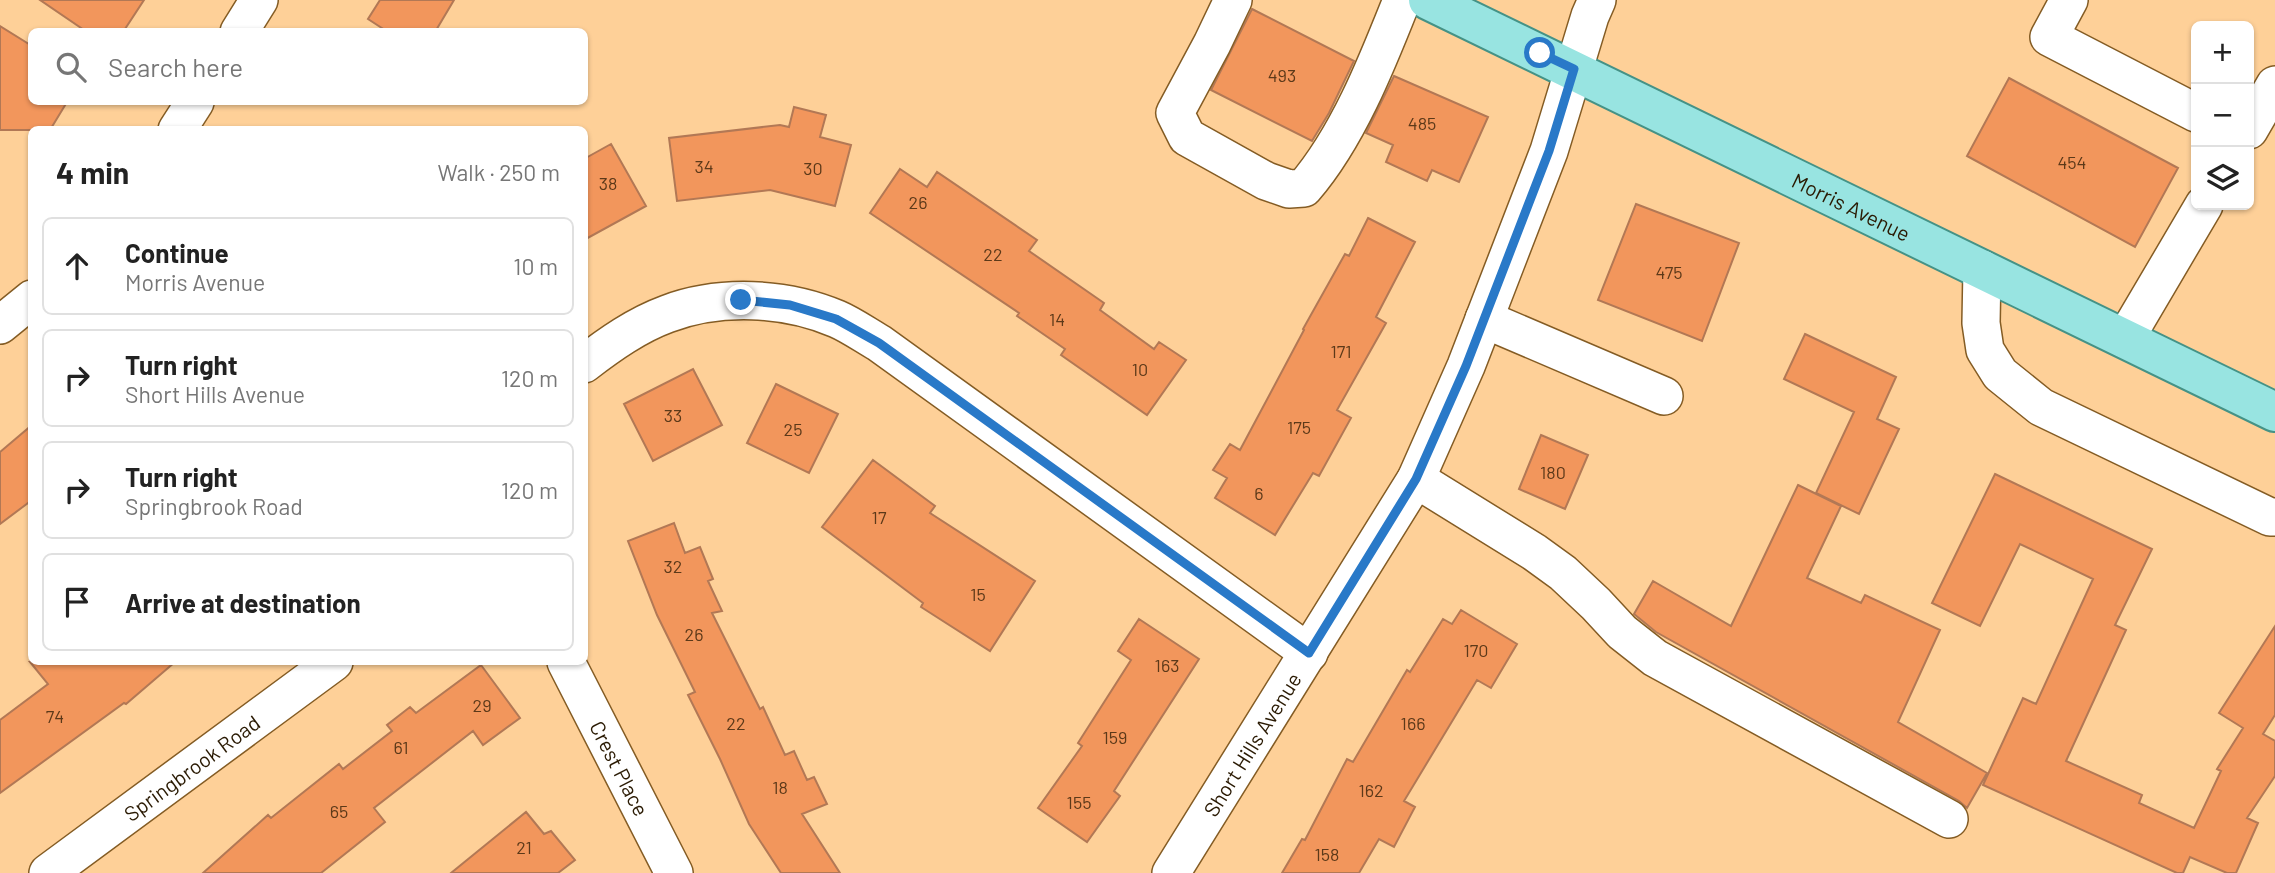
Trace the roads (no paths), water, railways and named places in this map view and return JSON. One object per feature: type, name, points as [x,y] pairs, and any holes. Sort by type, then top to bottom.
[{"type":"main road","name":"Morris Avenue","points":[[1428,0],[2275,412]]},
{"type":"street","points":[[242,28],[259,0]]},
{"type":"street","points":[[1233,0],[1175,113],[1187,137],[1266,181],[1289,189],[1304,188],[1319,170],[1355,106],[1402,0]]},
{"type":"street","name":"Short Hills Avenue","points":[[1171,873],[1416,479],[1466,366],[1549,151],[1597,0]]},
{"type":"street","points":[[2069,0],[2049,37],[2191,110]]},
{"type":"street","points":[[2254,121],[2275,85]]},
{"type":"street","points":[[180,126],[193,105]]},
{"type":"street","points":[[2125,339],[2201,210]]},
{"type":"street","points":[[1982,269],[1981,323],[1985,349],[2000,373],[2041,407],[2270,517],[2275,517]]},
{"type":"street","points":[[588,361],[625,334],[668,313],[716,302],[741,300],[790,305],[836,319],[879,343],[1309,653]]},
{"type":"street","points":[[0,325],[28,302]]},
{"type":"street","points":[[1483,319],[1664,396]]},
{"type":"street","points":[[1416,479],[1563,573],[1622,632],[1655,658],[1949,819]]},
{"type":"street","name":"Springbrook Road","points":[[48,873],[330,665]]},
{"type":"street","name":"Crest Place","points":[[568,665],[674,873]]}]
